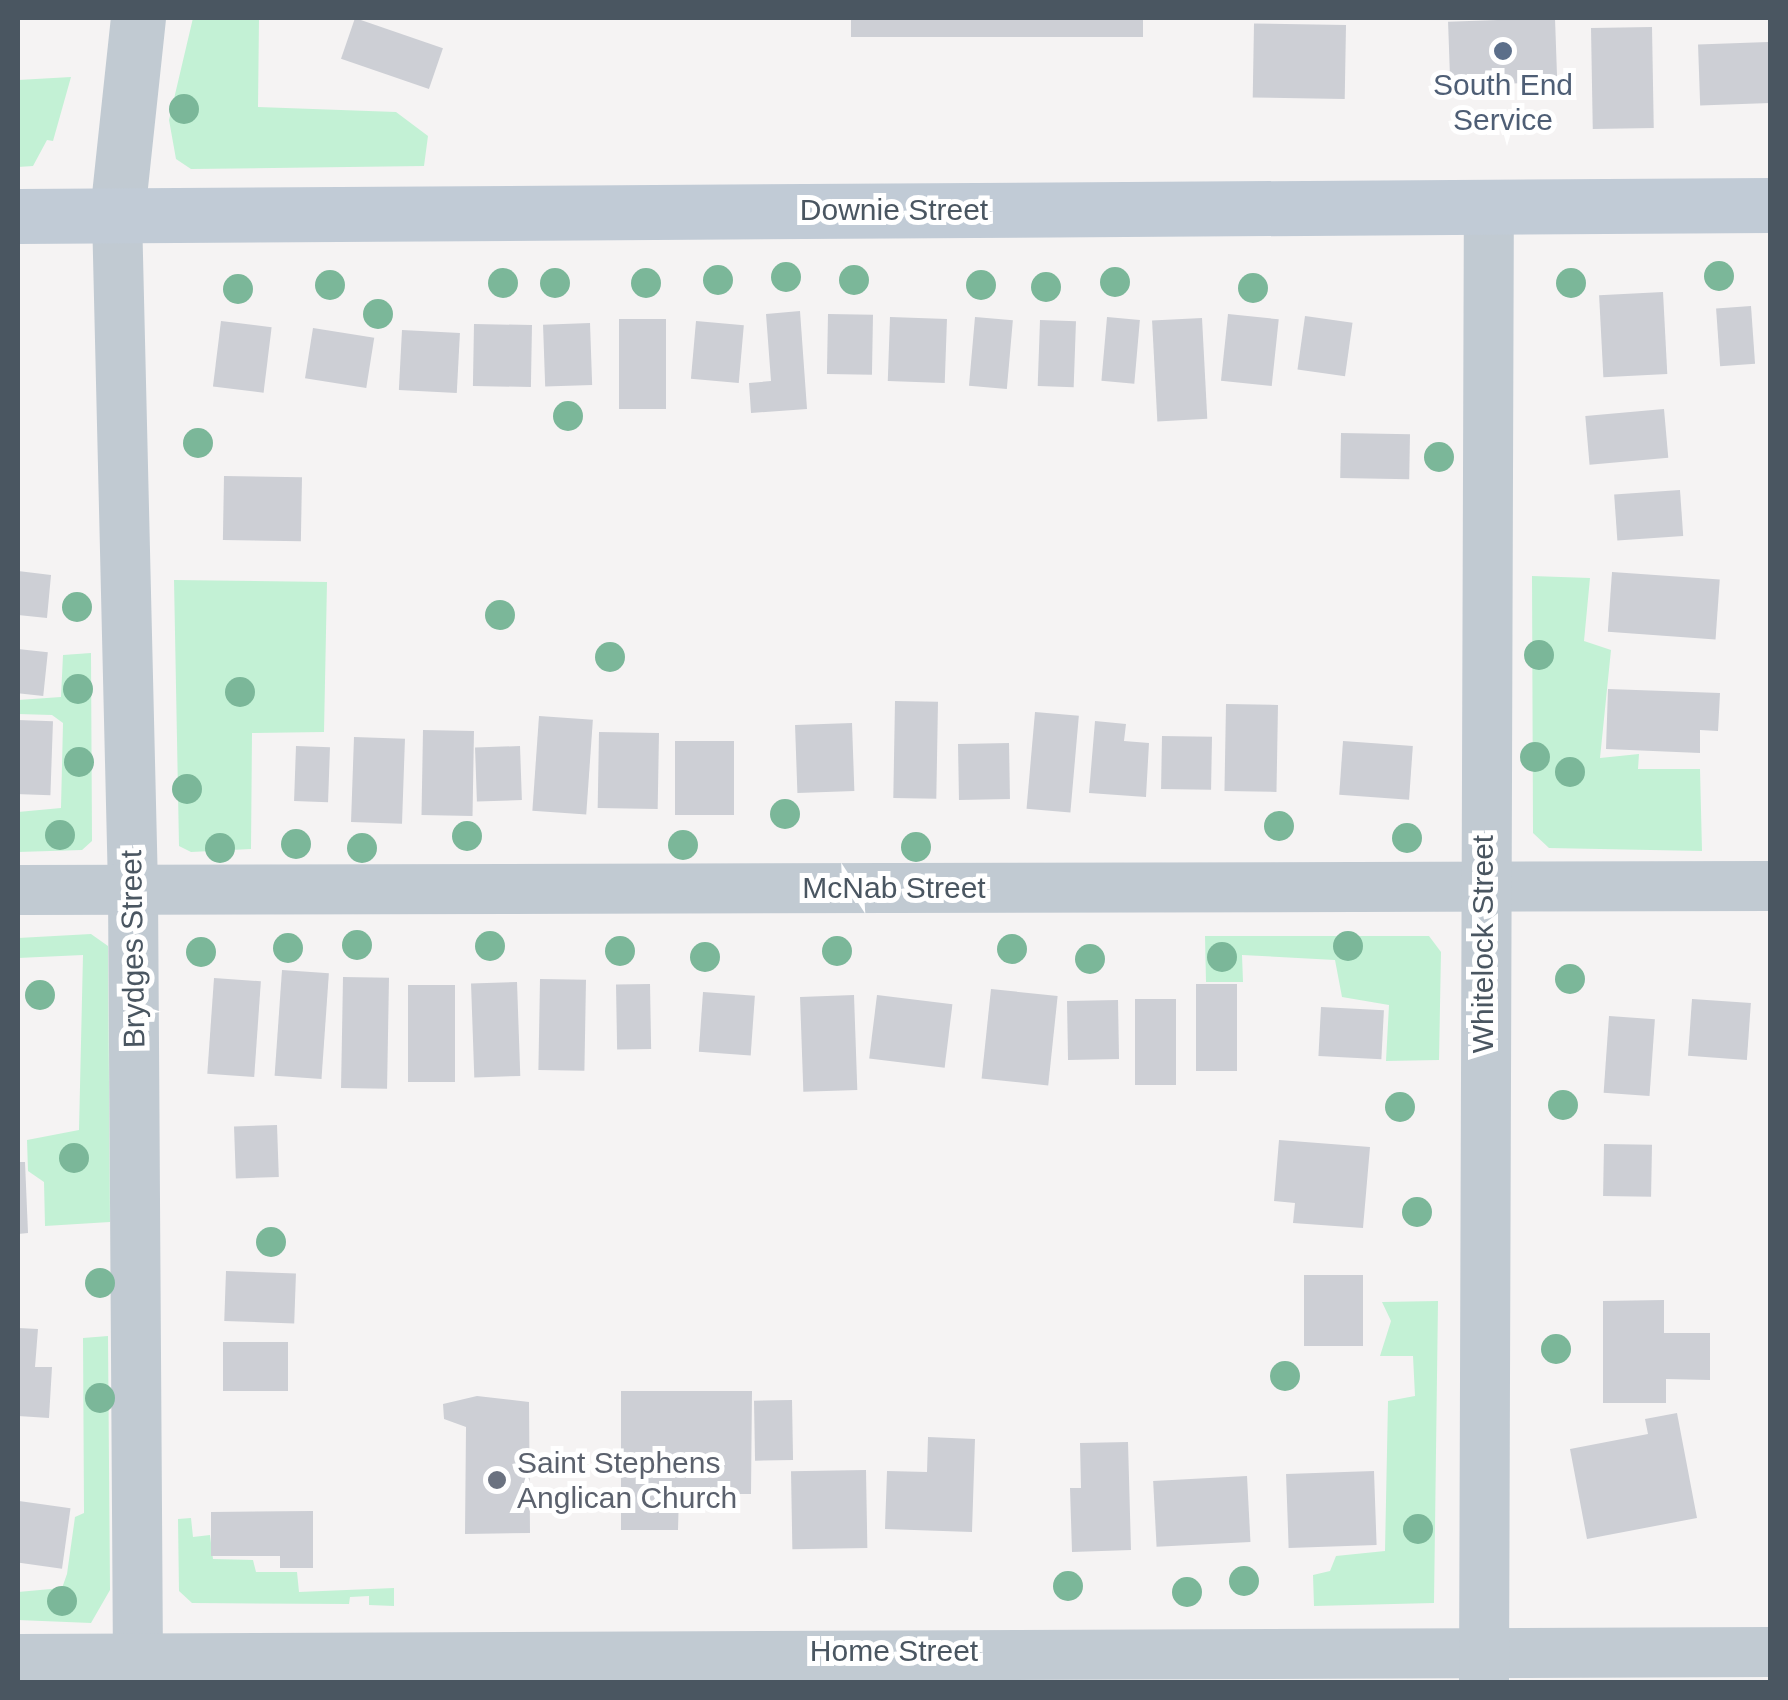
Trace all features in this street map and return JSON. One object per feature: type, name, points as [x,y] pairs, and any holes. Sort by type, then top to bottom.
[{"type":"main road","name":"Downie Street","points":[[18,216],[1770,204]]},
{"type":"street","points":[[117,214],[138,18]]},
{"type":"street","name":"Whitelock Street","points":[[1484,1668],[1482,886],[1489,206]]},
{"type":"street","name":"Brydges Street","points":[[117,214],[133,890],[135,1672]]},
{"type":"street","name":"McNab Street","points":[[18,890],[1770,886]]},
{"type":"street","name":"Home Street","points":[[18,1659],[135,1672],[417,1653],[1484,1668],[1770,1652]]},
{"type":"green space","points":[[193,18],[259,18],[258,107],[396,112],[428,136],[424,166],[191,169],[176,159],[169,120]]},
{"type":"green space","points":[[71,77],[53,141],[47,140],[33,166],[18,167],[18,80]]},
{"type":"green space","points":[[1532,576],[1590,578],[1584,641],[1611,650],[1600,758],[1639,754],[1638,769],[1700,769],[1702,851],[1549,848],[1533,833]]},
{"type":"green space","points":[[174,580],[327,582],[324,732],[252,733],[251,849],[191,852],[179,846]]},
{"type":"green space","points":[[91,653],[92,841],[82,850],[18,852],[18,812],[61,808],[63,723],[52,715],[18,714],[18,700],[61,697],[63,655]]},
{"type":"green space","points":[[91,934],[108,946],[110,1222],[45,1226],[44,1182],[28,1171],[27,1140],[79,1130],[83,955],[18,958],[18,938]]},
{"type":"green space","points":[[1205,936],[1429,936],[1441,952],[1439,1060],[1386,1061],[1389,1005],[1342,997],[1335,960],[1242,955],[1243,982],[1206,982]]},
{"type":"green space","points":[[1438,1301],[1434,1603],[1314,1606],[1313,1575],[1330,1571],[1336,1556],[1385,1551],[1388,1401],[1415,1396],[1413,1356],[1380,1356],[1391,1321],[1382,1302]]},
{"type":"green space","points":[[108,1336],[110,1590],[91,1623],[18,1620],[18,1592],[62,1588],[67,1574],[75,1517],[84,1513],[83,1338]]},
{"type":"green space","points":[[191,1518],[193,1537],[210,1535],[213,1559],[253,1560],[256,1572],[297,1572],[299,1592],[394,1588],[394,1606],[369,1605],[369,1596],[350,1597],[349,1604],[192,1603],[179,1591],[178,1519]]},
{"type":"building","points":[[355,18],[443,48],[429,89],[341,59]]},
{"type":"building","points":[[851,18],[1143,18],[1143,37],[851,37]]},
{"type":"building","name":"South End Service","points":[[1555,18],[1557,82],[1450,86],[1448,22]]},
{"type":"building","points":[[1254,23],[1346,25],[1345,99],[1253,97]]},
{"type":"building","points":[[1652,27],[1654,128],[1593,129],[1591,28]]},
{"type":"building","points":[[1768,42],[1770,103],[1700,105],[1698,44]]},
{"type":"building","points":[[1663,292],[1667,374],[1603,377],[1599,295]]},
{"type":"building","points":[[1751,306],[1755,364],[1720,366],[1716,308]]},
{"type":"building","points":[[800,311],[807,409],[751,413],[749,383],[771,381],[766,314]]},
{"type":"building","points":[[828,314],[873,315],[872,375],[827,374]]},
{"type":"building","points":[[1228,314],[1279,319],[1272,386],[1221,381]]},
{"type":"building","points":[[1305,316],[1353,323],[1345,376],[1297,369]]},
{"type":"building","points":[[890,317],[947,319],[945,383],[888,381]]},
{"type":"building","points":[[975,317],[1013,320],[1007,389],[969,386]]},
{"type":"building","points":[[1107,317],[1140,320],[1134,384],[1101,381]]},
{"type":"building","points":[[1202,318],[1207,419],[1157,421],[1152,321]]},
{"type":"building","points":[[619,319],[666,319],[666,409],[619,409]]},
{"type":"building","points":[[1040,320],[1076,321],[1074,387],[1038,386]]},
{"type":"building","points":[[221,321],[272,327],[264,393],[213,387]]},
{"type":"building","points":[[696,321],[744,325],[739,383],[691,379]]},
{"type":"building","points":[[590,323],[592,385],[545,387],[543,325]]},
{"type":"building","points":[[474,324],[532,325],[531,387],[473,386]]},
{"type":"building","points":[[313,328],[374,338],[366,388],[305,378]]},
{"type":"building","points":[[402,330],[460,333],[457,393],[399,390]]},
{"type":"building","points":[[1664,409],[1668,458],[1590,465],[1585,416]]},
{"type":"building","points":[[1341,433],[1410,434],[1409,479],[1340,478]]},
{"type":"building","points":[[224,476],[302,477],[301,541],[223,540]]},
{"type":"building","points":[[1680,490],[1683,536],[1617,540],[1614,495]]},
{"type":"building","points":[[18,571],[51,575],[47,618],[18,615]]},
{"type":"building","points":[[1612,572],[1720,580],[1716,639],[1608,632]]},
{"type":"building","points":[[18,649],[48,652],[43,696],[18,693]]},
{"type":"building","points":[[1608,689],[1720,693],[1718,731],[1700,730],[1700,753],[1606,749]]},
{"type":"building","points":[[895,701],[938,702],[936,799],[893,798]]},
{"type":"building","points":[[1226,704],[1278,705],[1276,792],[1224,791]]},
{"type":"building","points":[[1035,712],[1079,716],[1070,812],[1027,809]]},
{"type":"building","points":[[539,716],[593,720],[586,815],[532,811]]},
{"type":"building","points":[[18,720],[53,721],[50,795],[18,794]]},
{"type":"building","points":[[1095,721],[1126,724],[1124,741],[1149,743],[1146,797],[1089,793]]},
{"type":"building","points":[[852,723],[854,791],[797,793],[795,725]]},
{"type":"building","points":[[423,730],[474,731],[473,816],[422,815]]},
{"type":"building","points":[[599,732],[659,733],[658,809],[598,808]]},
{"type":"building","points":[[1162,736],[1212,737],[1211,790],[1161,789]]},
{"type":"building","points":[[354,737],[405,739],[402,824],[351,822]]},
{"type":"building","points":[[675,741],[734,741],[734,815],[675,815]]},
{"type":"building","points":[[1343,741],[1413,746],[1409,800],[1339,795]]},
{"type":"building","points":[[1009,743],[1010,799],[959,800],[958,744]]},
{"type":"building","points":[[296,746],[330,747],[328,802],[294,801]]},
{"type":"building","points":[[520,746],[522,800],[477,802],[475,748]]},
{"type":"building","points":[[282,970],[329,973],[321,1079],[275,1076]]},
{"type":"building","points":[[343,977],[389,978],[387,1089],[341,1088]]},
{"type":"building","points":[[214,978],[261,981],[254,1077],[207,1074]]},
{"type":"building","points":[[540,979],[586,980],[584,1071],[538,1070]]},
{"type":"building","points":[[517,982],[520,1076],[474,1078],[471,984]]},
{"type":"building","points":[[650,984],[651,1049],[617,1050],[616,985]]},
{"type":"building","points":[[1196,984],[1237,984],[1237,1071],[1196,1071]]},
{"type":"building","points":[[408,985],[455,985],[455,1082],[408,1082]]},
{"type":"building","points":[[991,989],[1058,996],[1048,1086],[982,1079]]},
{"type":"building","points":[[703,992],[755,996],[751,1055],[699,1052]]},
{"type":"building","points":[[854,995],[857,1090],[803,1092],[800,997]]},
{"type":"building","points":[[877,995],[952,1004],[945,1068],[869,1059]]},
{"type":"building","points":[[1135,999],[1176,999],[1176,1085],[1135,1085]]},
{"type":"building","points":[[1692,999],[1751,1003],[1747,1060],[1688,1056]]},
{"type":"building","points":[[1118,1000],[1119,1059],[1068,1060],[1067,1001]]},
{"type":"building","points":[[1321,1007],[1384,1010],[1381,1059],[1318,1056]]},
{"type":"building","points":[[1609,1016],[1655,1019],[1650,1096],[1604,1093]]},
{"type":"building","points":[[277,1125],[279,1177],[236,1178],[234,1127]]},
{"type":"building","points":[[1279,1140],[1370,1147],[1363,1228],[1293,1223],[1295,1203],[1274,1201]]},
{"type":"building","points":[[1604,1144],[1652,1145],[1651,1197],[1603,1196]]},
{"type":"building","points":[[18,1162],[25,1162],[28,1233],[18,1234]]},
{"type":"building","points":[[226,1271],[296,1273],[294,1323],[224,1321]]},
{"type":"building","points":[[1304,1275],[1363,1275],[1363,1346],[1304,1346]]},
{"type":"building","points":[[1664,1300],[1664,1333],[1710,1333],[1710,1380],[1666,1379],[1666,1403],[1603,1403],[1603,1301]]},
{"type":"building","points":[[18,1328],[38,1329],[35,1367],[52,1367],[49,1418],[18,1416]]},
{"type":"building","points":[[223,1342],[288,1342],[288,1391],[223,1391]]},
{"type":"building","points":[[621,1391],[752,1391],[751,1494],[679,1494],[678,1530],[621,1530]]},
{"type":"building","name":"Saint Stephens Anglican Church","points":[[477,1396],[529,1402],[530,1533],[465,1534],[466,1427],[444,1419],[443,1404]]},
{"type":"building","points":[[792,1400],[793,1460],[755,1461],[754,1401]]},
{"type":"building","points":[[1677,1413],[1697,1518],[1587,1539],[1570,1449],[1648,1434],[1645,1419]]},
{"type":"building","points":[[928,1437],[975,1439],[972,1532],[885,1529],[887,1471],[927,1472]]},
{"type":"building","points":[[1128,1442],[1131,1550],[1072,1552],[1070,1488],[1081,1488],[1080,1443]]},
{"type":"building","points":[[866,1470],[867,1548],[792,1549],[791,1471]]},
{"type":"building","points":[[1374,1471],[1377,1545],[1289,1548],[1286,1474]]},
{"type":"building","points":[[1247,1476],[1250,1542],[1157,1547],[1153,1481]]},
{"type":"building","points":[[19,1501],[70,1508],[62,1569],[18,1562]]},
{"type":"building","points":[[313,1511],[313,1568],[280,1568],[280,1556],[211,1556],[211,1512]]},
{"type":"place","name":"South End Service","points":[[1503,51]]},
{"type":"place","name":"Saint Stephens Anglican Church","points":[[497,1480]]}]
